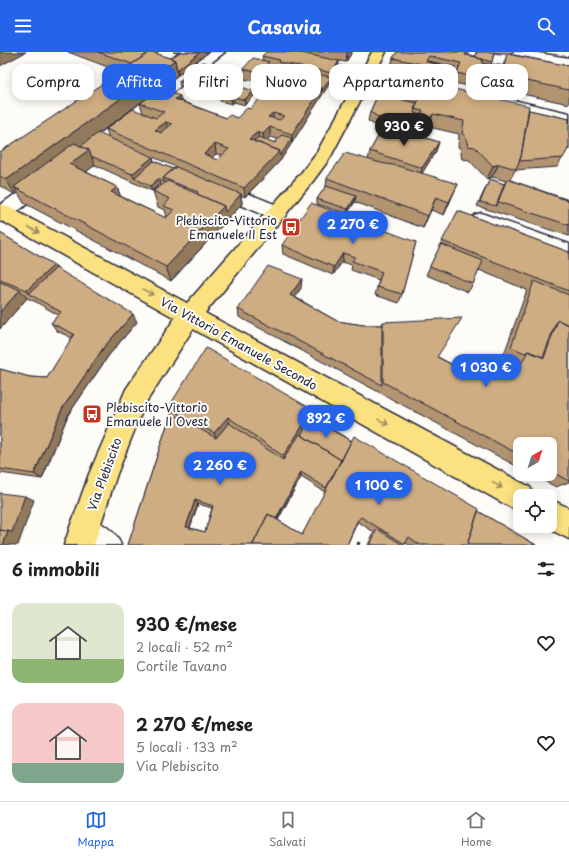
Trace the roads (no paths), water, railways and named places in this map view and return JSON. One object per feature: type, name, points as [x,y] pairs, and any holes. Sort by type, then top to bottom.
[{"type":"main road","name":"Via Plebiscito","points":[[372,64],[379,52]]},
{"type":"main road","name":"Via Plebiscito","points":[[90,540],[102,474],[135,397],[190,315],[307,177],[324,154],[353,100]]},
{"type":"main road","name":"Via Vittorio Emanuele Secondo","points":[[1,213],[190,315],[513,493]]},
{"type":"main road","points":[[557,518],[569,524]]},
{"type":"street","points":[[1,213],[218,52]]},
{"type":"street","points":[[569,62],[518,54],[516,63],[569,74]]},
{"type":"street","points":[[489,100],[569,118]]},
{"type":"street","points":[[101,139],[276,213]]},
{"type":"street","points":[[482,220],[569,252]]},
{"type":"place","name":"Plebiscito-Vittorio Emanuele II Est","points":[[291,227]]},
{"type":"place","name":"Plebiscito-Vittorio Emanuele II Ovest","points":[[92,414]]}]
